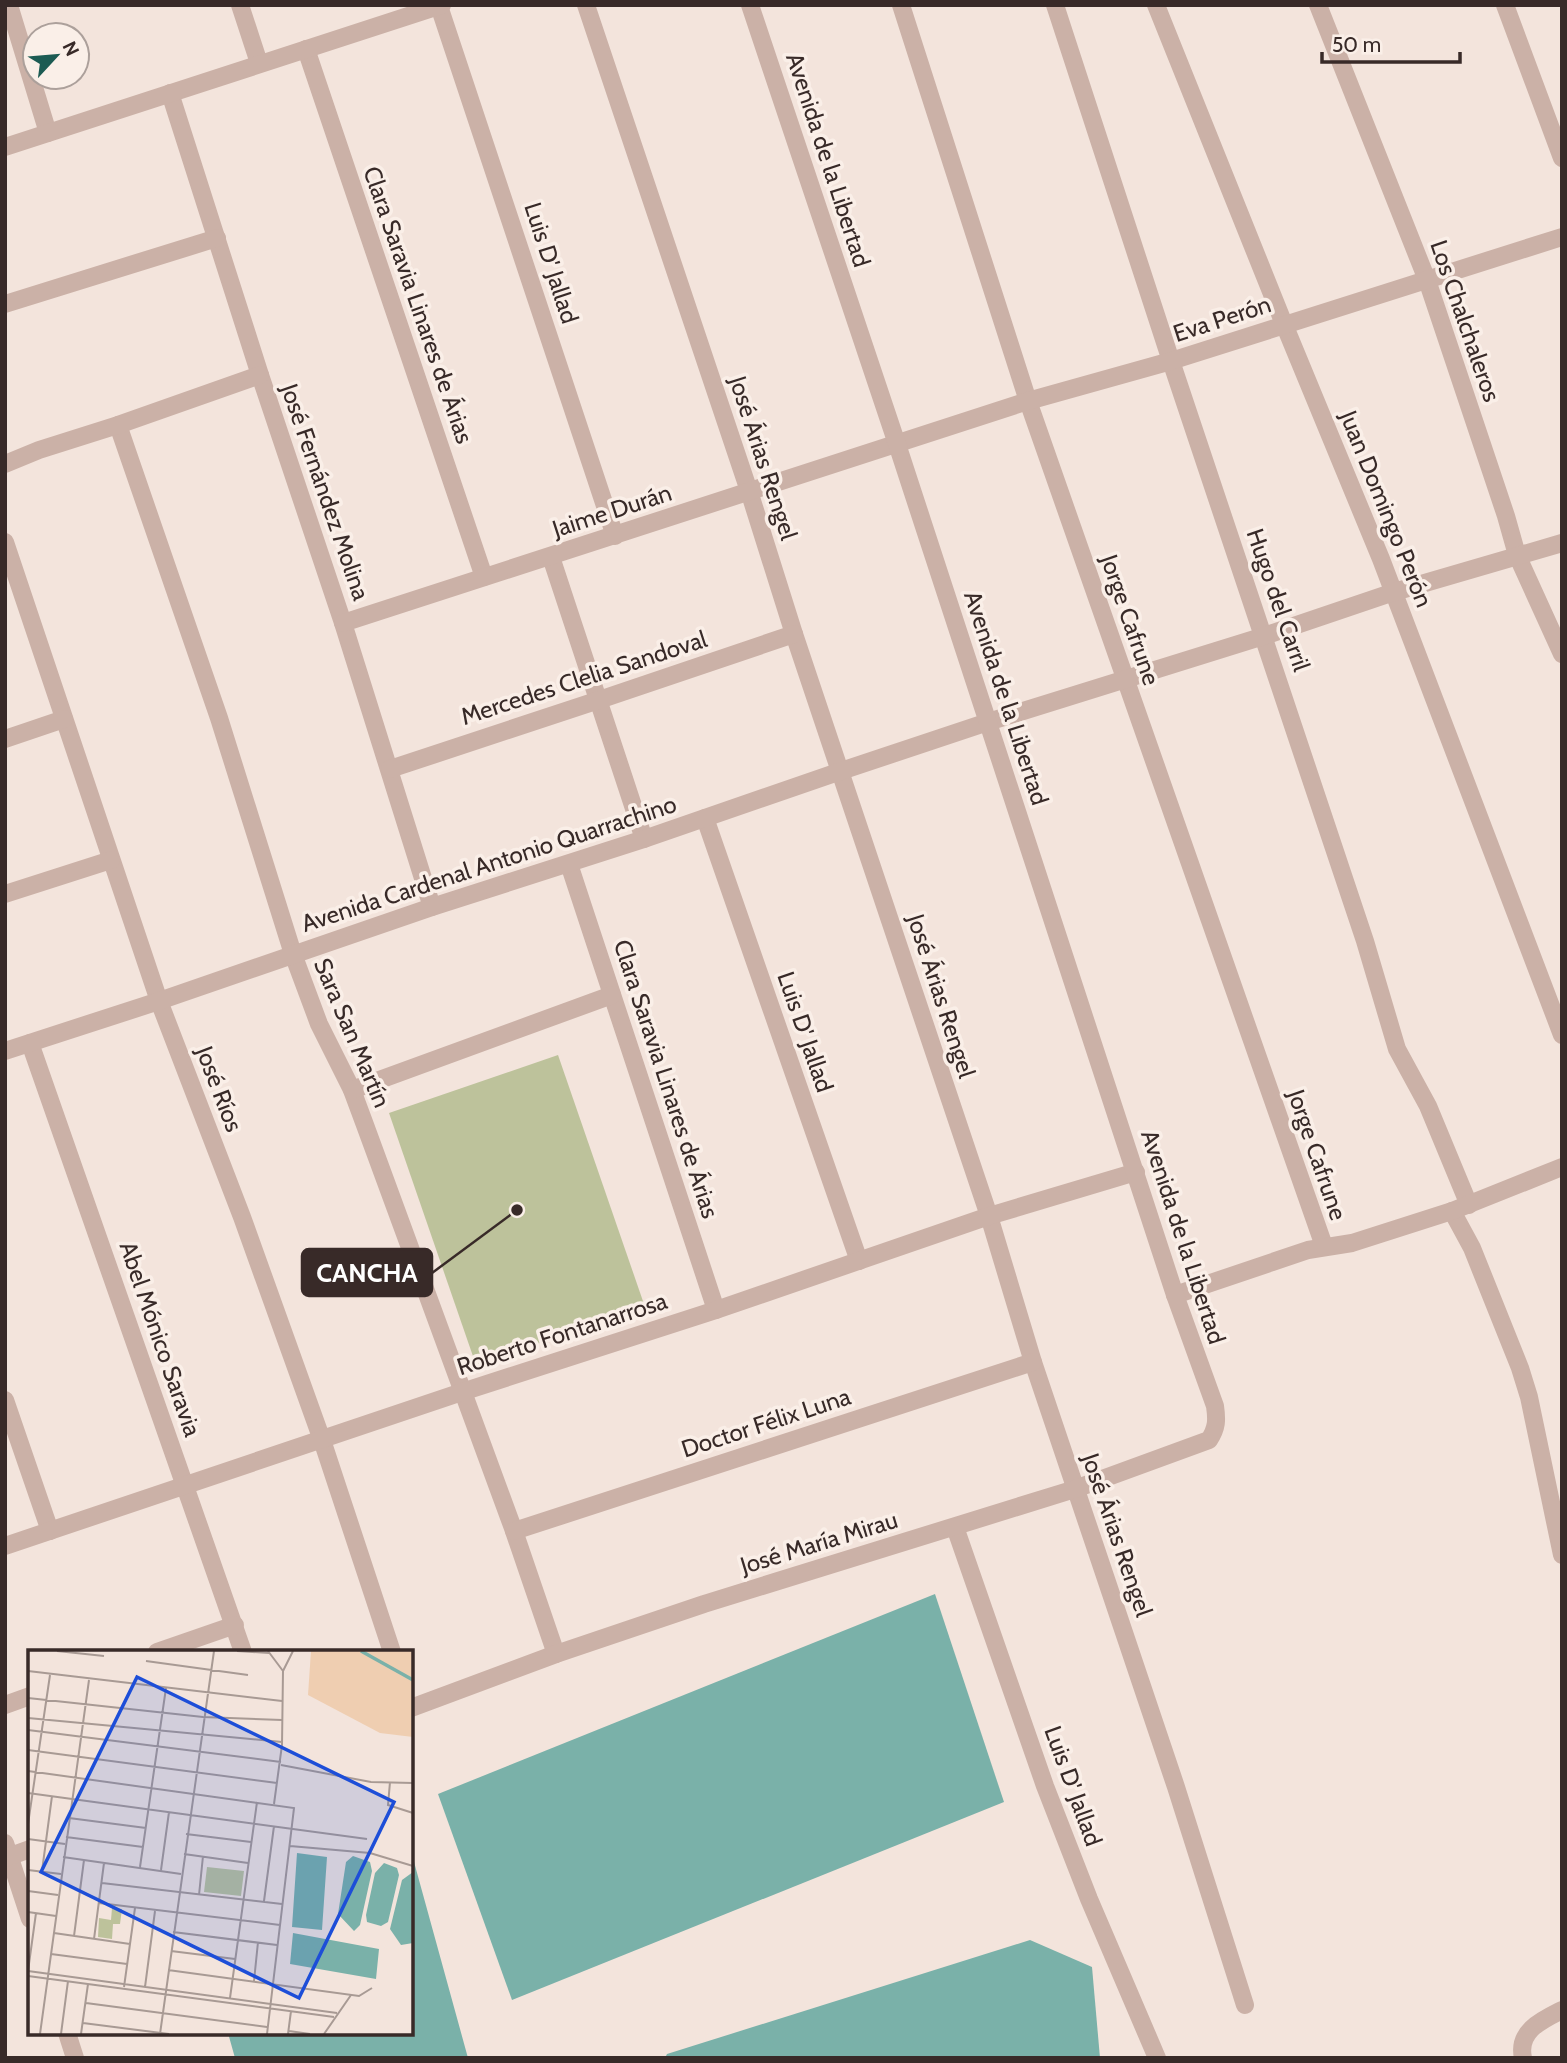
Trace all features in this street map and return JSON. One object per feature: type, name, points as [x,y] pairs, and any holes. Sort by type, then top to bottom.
[{"type":"street","points":[[9,5],[48,133]]},
{"type":"street","points":[[240,5],[259,63]]},
{"type":"street","name":"José Árias Rengel","points":[[586,5],[989,1216],[1033,1362],[1176,1787],[1244,2005]]},
{"type":"street","name":"Avenida de la Libertad","points":[[750,5],[1214,1406]]},
{"type":"street","name":"Jorge Cafrune","points":[[901,5],[1028,401],[1324,1246]]},
{"type":"street","name":"Hugo del Carril","points":[[1055,5],[1365,941],[1397,1049],[1423,1096],[1472,1248],[1520,1368],[1529,1397],[1562,1555]]},
{"type":"street","name":"Juan Domingo Perón","points":[[1156,5],[1394,592],[1562,1035]]},
{"type":"street","name":"Los Chalchaleros","points":[[1318,5],[1427,280],[1517,555],[1562,654]]},
{"type":"street","points":[[1505,5],[1562,158]]},
{"type":"street","points":[[5,147],[441,6]]},
{"type":"street","name":"Luis D' Jallad","points":[[441,6],[615,536]]},
{"type":"street","name":"Clara Saravia Linares de Árias","points":[[306,49],[484,577]]},
{"type":"street","name":"José Fernández Molina","points":[[170,93],[390,769],[432,907]]},
{"type":"street","name":"Eva Perón","points":[[897,444],[1028,401],[1171,361],[1562,237]]},
{"type":"street","points":[[5,304],[217,238]]},
{"type":"street","points":[[5,464],[260,375]]},
{"type":"street","name":"Sara San Martín","points":[[118,425],[219,718],[293,954],[318,1024],[352,1090],[514,1531],[556,1654]]},
{"type":"street","name":"Jaime Durán","points":[[343,623],[897,444]]},
{"type":"street","name":"José Ríos","points":[[5,542],[159,1001],[242,1217],[322,1440],[391,1650]]},
{"type":"street","name":"Avenida Cardenal Antonio Quarrachino","points":[[5,1051],[988,722],[1394,592],[1562,543]]},
{"type":"street","points":[[551,557],[644,839]]},
{"type":"street","name":"Mercedes Clelia Sandoval","points":[[390,769],[794,634]]},
{"type":"street","points":[[5,739],[64,719]]},
{"type":"street","name":"Luis D' Jallad","points":[[705,818],[859,1261]]},
{"type":"street","points":[[5,894],[111,860]]},
{"type":"street","name":"Clara Saravia Linares de Árias","points":[[569,864],[716,1310]]},
{"type":"street","points":[[352,1090],[612,995]]},
{"type":"street","name":"Abel Mónico Saravia","points":[[30,1043],[242,1650]]},
{"type":"street","points":[[1175,1294],[1324,1246],[1352,1243],[1461,1208],[1562,1167]]},
{"type":"street","name":"Roberto Fontanarrosa","points":[[5,1546],[462,1392],[716,1310],[989,1216],[1136,1172]]},
{"type":"street","name":"Doctor Félix Luna","points":[[514,1531],[1033,1362]]},
{"type":"street","points":[[5,1400],[50,1531]]},
{"type":"street","name":"José María Mirau","points":[[413,1707],[556,1654],[704,1604],[1075,1489],[1209,1440],[1217,1422],[1214,1406]]},
{"type":"street","name":"Luis D' Jallad","points":[[955,1527],[1045,1786],[1089,1899],[1157,2058]]},
{"type":"street","points":[[163,1650],[234,1625]]},
{"type":"street","points":[[5,1705],[28,1697]]},
{"type":"street","points":[[28,1849],[7,1853],[28,1913]]},
{"type":"street","points":[[1523,2058],[1521,2049],[1528,2031],[1538,2021],[1562,2010]]},
{"type":"street","points":[[68,2035],[75,2058]]},
{"type":"green space","points":[[558,1055],[645,1307],[476,1365],[389,1113]]},
{"type":"water","points":[[935,1594],[1004,1802],[512,2000],[438,1794]]},
{"type":"water","points":[[413,1858],[468,2058],[235,2058],[229,2035],[413,2035]]},
{"type":"water","points":[[1030,1940],[1092,1967],[1100,2058],[665,2058],[667,2054]]},
{"type":"place","name":"CANCHA","points":[[517,1210]]}]
